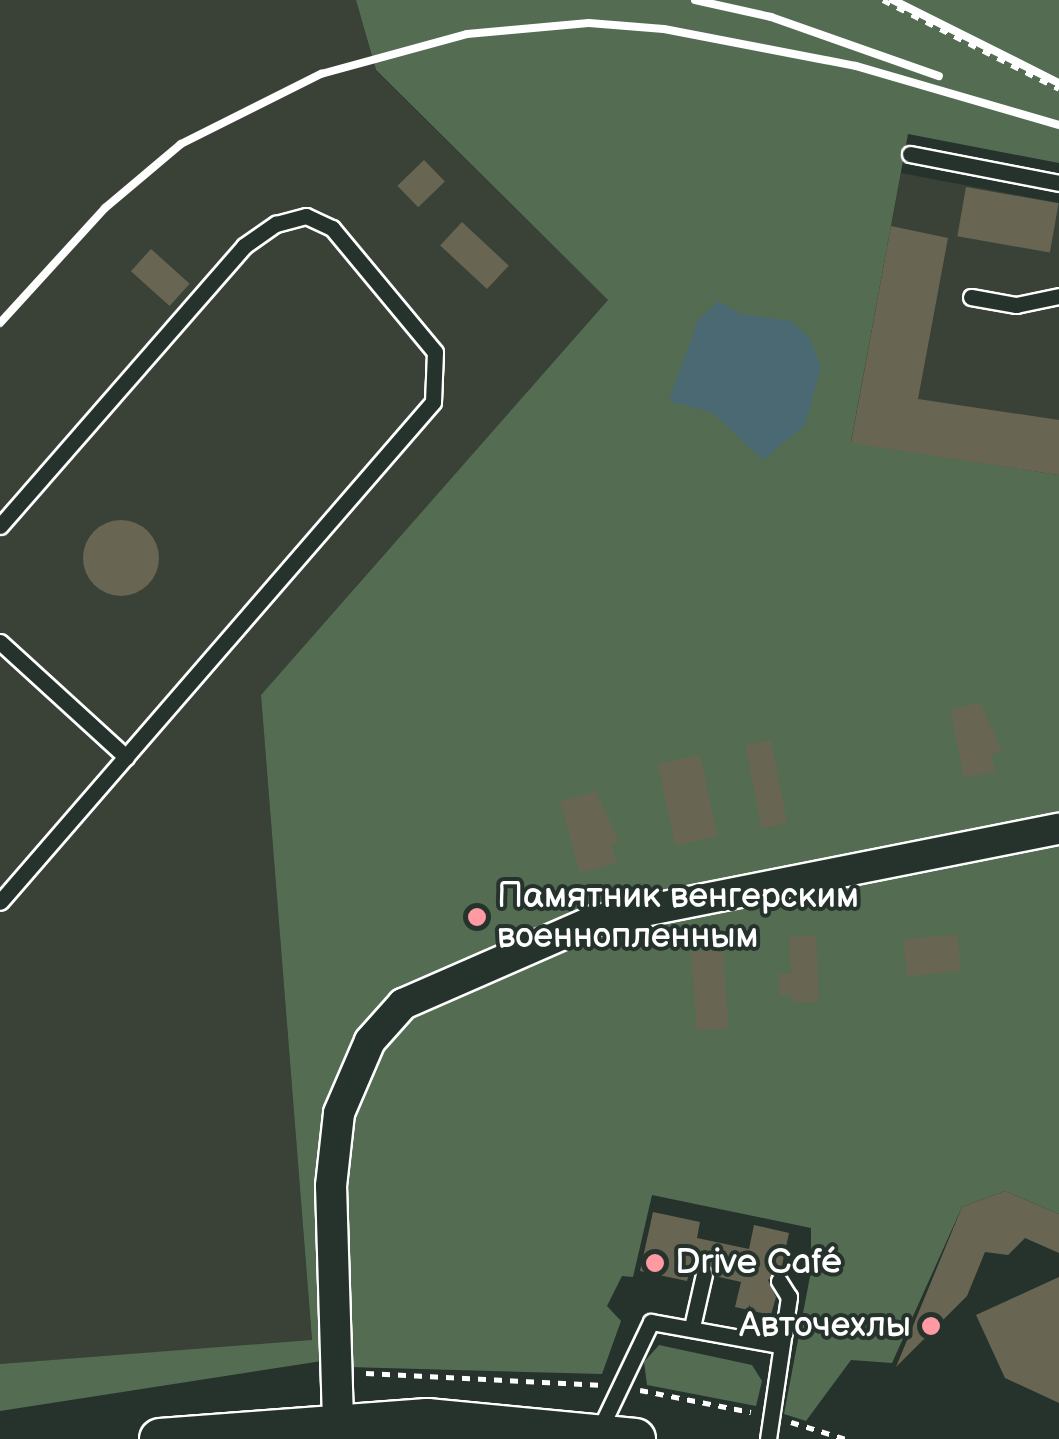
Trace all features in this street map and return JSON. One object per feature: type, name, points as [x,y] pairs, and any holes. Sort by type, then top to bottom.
[{"type":"main road","points":[[160,1439],[338,1421],[617,1436]]},
{"type":"street","points":[[338,1421],[331,1186],[339,1113],[370,1040],[403,1004],[593,921],[1059,829]]},
{"type":"lane","points":[[910,154],[1059,183]]},
{"type":"lane","points":[[0,526],[244,246],[276,224],[306,216],[332,228],[435,352],[434,402],[0,902]]},
{"type":"lane","points":[[971,297],[1016,305],[1059,296]]},
{"type":"lane","points":[[0,642],[126,758]]},
{"type":"lane","points":[[692,1327],[704,1274]]},
{"type":"lane","points":[[768,1439],[779,1344],[790,1293],[779,1281]]},
{"type":"lane","points":[[617,1436],[644,1328],[655,1321],[779,1344]]},
{"type":"path","points":[[883,0],[1059,89]]},
{"type":"shaded area","points":[[0,0],[356,0],[376,71],[608,300],[261,695],[312,1341],[0,1364]]},
{"type":"shaded area","points":[[901,173],[1059,203],[1059,475],[851,443]]},
{"type":"green space","points":[[356,0],[1059,0],[1059,163],[908,134],[851,442],[1059,475],[1059,819],[589,912],[362,1040],[322,1361],[0,1411],[0,1364],[312,1340],[261,695],[608,300],[376,70]]},
{"type":"green space","points":[[1059,840],[1059,1214],[1005,1191],[962,1207],[892,1363],[851,1360],[806,1421],[784,1414],[811,1271],[811,1228],[652,1195],[633,1277],[622,1276],[607,1306],[621,1321],[602,1374],[348,1367],[343,1182],[356,1086],[407,1011],[591,930]]},
{"type":"green space","points":[[659,1345],[752,1365],[762,1381],[756,1406],[647,1385],[644,1362]]},
{"type":"water","points":[[719,301],[740,314],[791,321],[810,338],[821,368],[805,425],[763,460],[713,413],[669,401],[698,320]]},
{"type":"building","points":[[424,160],[445,182],[418,207],[397,186]]},
{"type":"building","points":[[966,187],[1059,203],[1050,253],[957,236]]},
{"type":"building","points":[[462,222],[509,266],[487,289],[440,245]]},
{"type":"building","points":[[891,226],[948,238],[918,399],[1059,420],[1059,475],[851,443]]},
{"type":"building","points":[[151,249],[190,284],[170,306],[131,271]]},
{"type":"building","points":[[121,520],[148,531],[159,558],[148,585],[121,596],[94,585],[83,558],[94,531]]},
{"type":"building","points":[[981,703],[1002,752],[991,754],[995,772],[964,778],[950,709]]},
{"type":"building","points":[[771,740],[787,823],[762,828],[745,745]]},
{"type":"building","points":[[700,755],[717,836],[675,845],[658,764]]},
{"type":"building","points":[[596,791],[619,842],[611,844],[617,863],[580,873],[560,802]]},
{"type":"building","points":[[957,934],[961,971],[907,976],[903,940]]},
{"type":"building","points":[[816,935],[819,1002],[793,1003],[792,995],[780,995],[779,974],[791,974],[789,937]]},
{"type":"building","points":[[723,950],[729,1029],[697,1031],[691,952]]},
{"type":"building","points":[[1005,1191],[1059,1214],[1059,1253],[1025,1238],[1008,1255],[985,1252],[967,1296],[896,1367],[962,1207]]},
{"type":"building","points":[[653,1212],[700,1222],[697,1238],[749,1249],[754,1225],[789,1233],[781,1270],[768,1280],[776,1297],[771,1315],[735,1307],[741,1282],[715,1276],[707,1263],[690,1270],[687,1281],[640,1271]]},
{"type":"building","points":[[1059,1277],[1059,1403],[1005,1378],[976,1315]]},
{"type":"railway","points":[[695,0],[771,17],[939,76]]},
{"type":"railway","points":[[893,0],[1059,83]]},
{"type":"railway","points":[[0,323],[105,208],[181,144],[321,74],[467,34],[589,23],[664,29],[856,66],[1059,125]]},
{"type":"place","name":"Памятник венгерским военнопленным","points":[[477,917]]},
{"type":"place","name":"Drive Café","points":[[655,1263]]},
{"type":"place","name":"Авточехлы","points":[[931,1326]]}]
